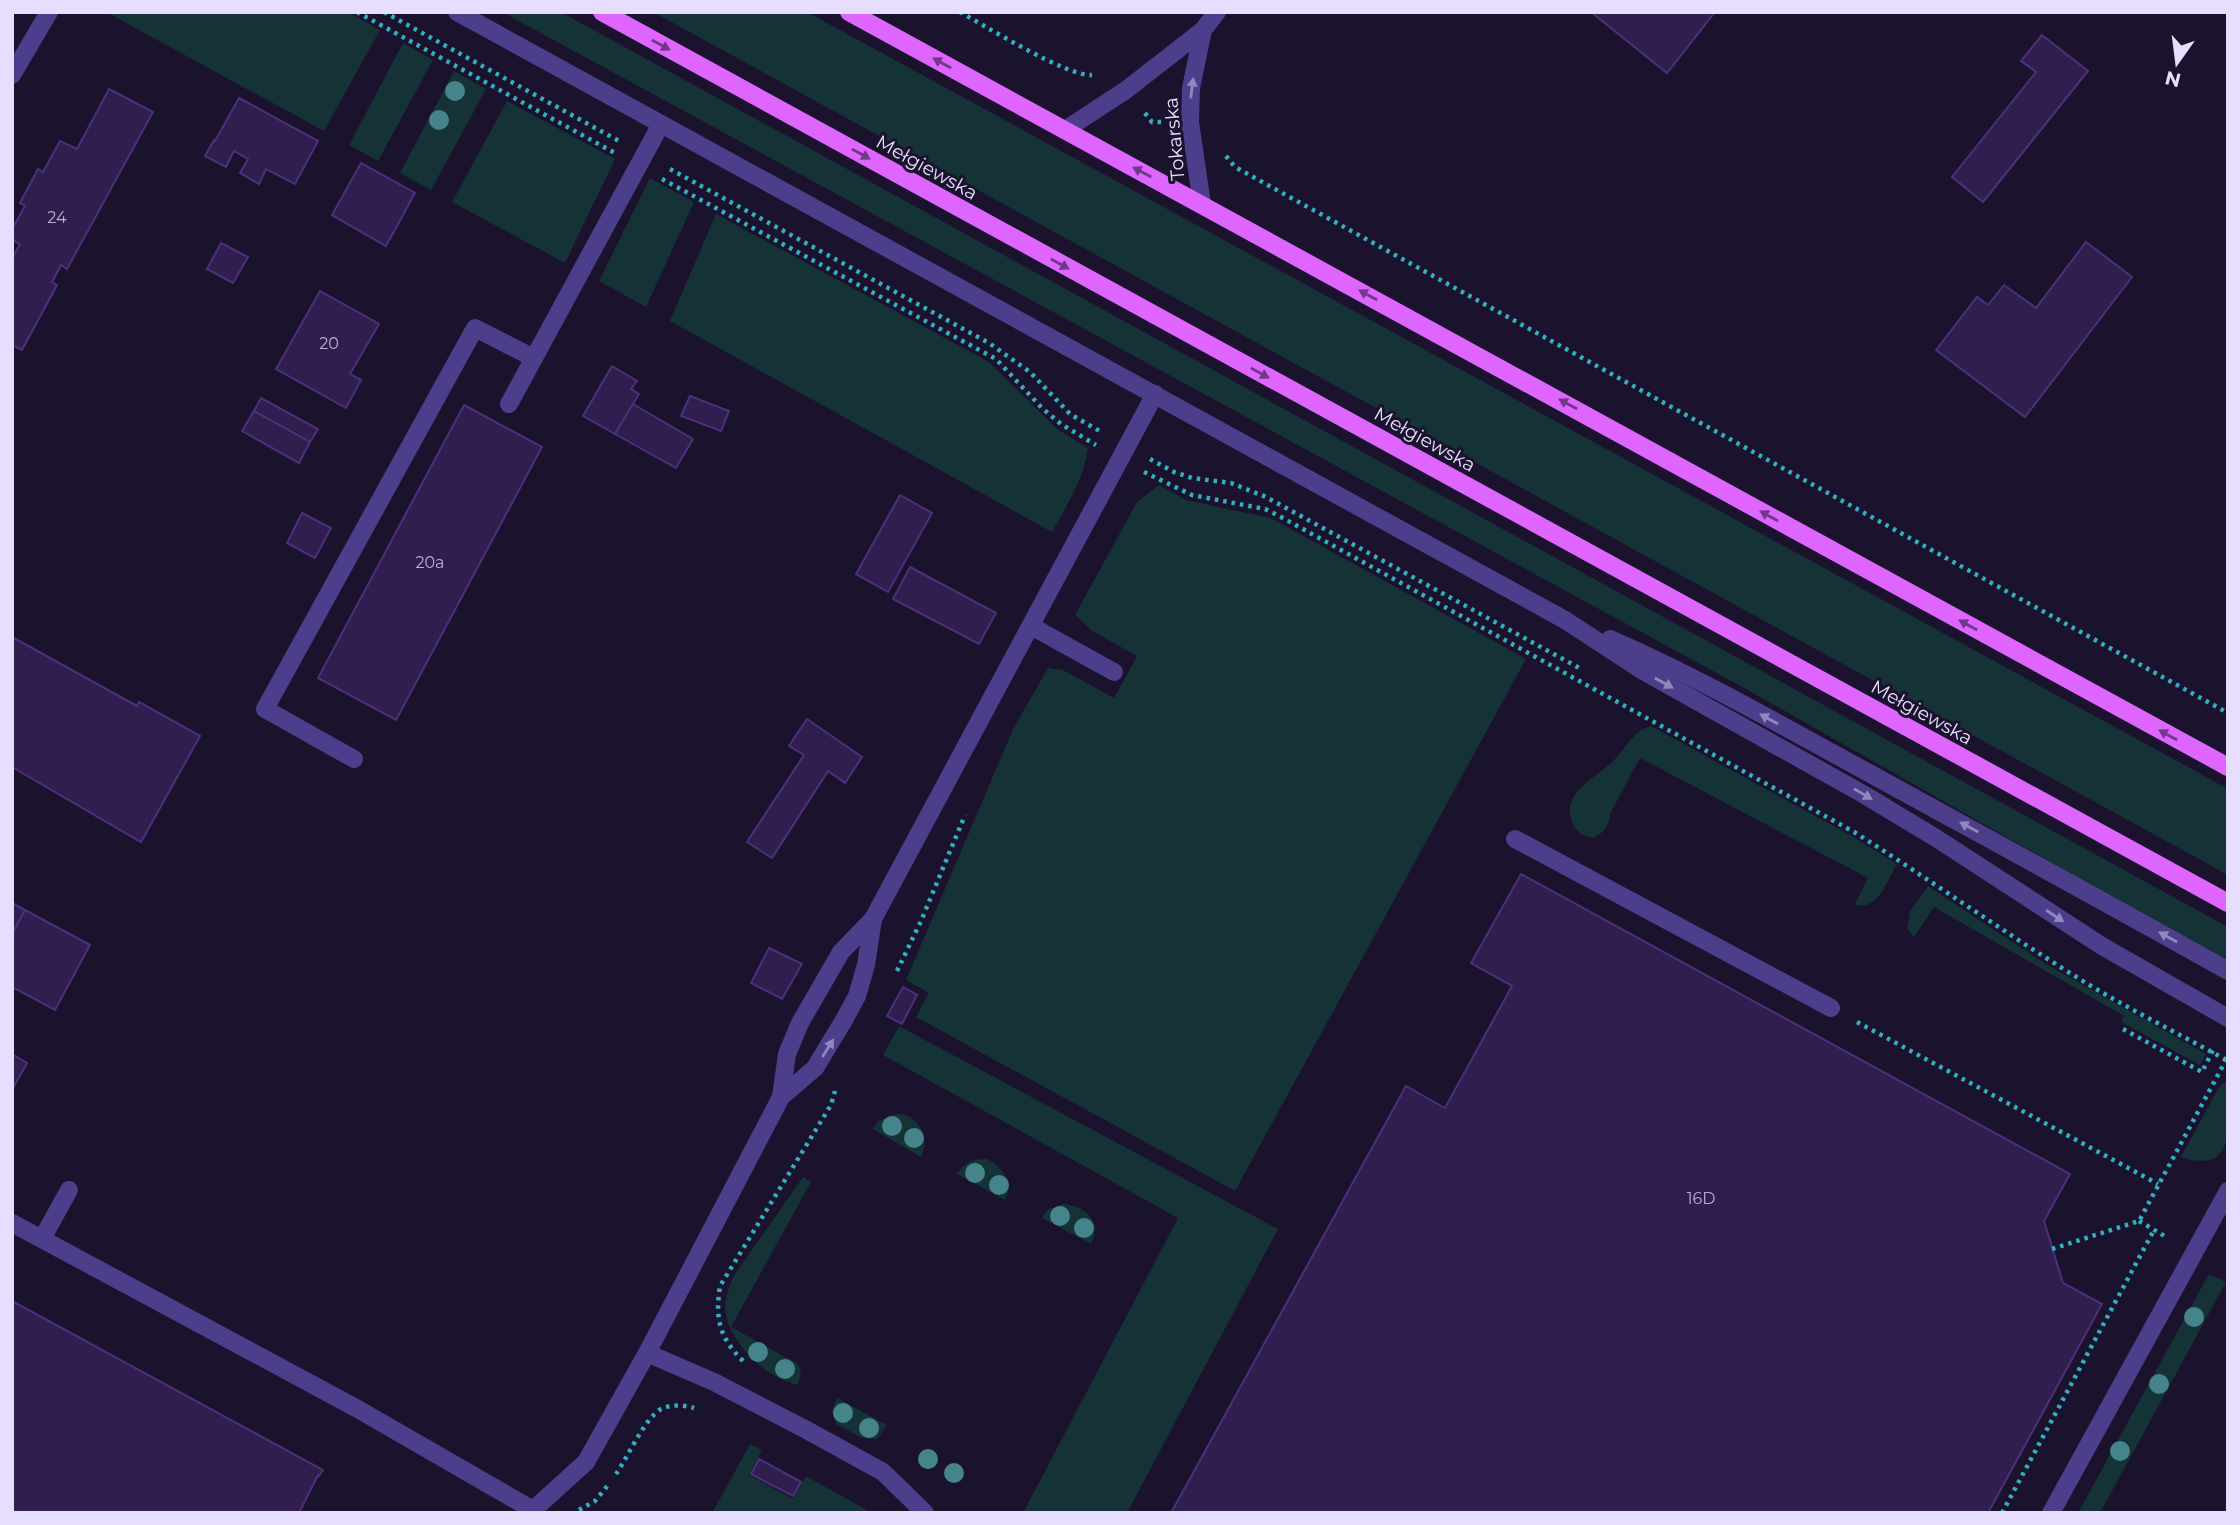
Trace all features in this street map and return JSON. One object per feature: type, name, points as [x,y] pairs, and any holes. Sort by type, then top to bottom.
[{"type":"main road","name":"Mełgiewska","points":[[601,12],[2228,903]]},
{"type":"main road","points":[[849,12],[2228,767]]},
{"type":"street","points":[[12,75],[49,12]]},
{"type":"street","points":[[457,12],[1565,620],[1643,671],[1936,838],[2102,946],[2228,1018]]},
{"type":"street","name":"Tokarska","points":[[1065,130],[1126,90],[1203,30],[1217,12]]},
{"type":"street","name":"Tokarska","points":[[1202,204],[1190,122],[1191,88],[1203,30]]},
{"type":"street","points":[[509,404],[661,124]]},
{"type":"street","points":[[354,759],[265,709],[475,328],[534,358]]},
{"type":"street","points":[[12,1223],[356,1408],[531,1511],[586,1462],[648,1353],[781,1097],[788,1054],[800,1024],[841,952],[873,919],[1156,394]]},
{"type":"street","points":[[1565,620],[1648,656],[1718,691],[2228,971]]},
{"type":"street","points":[[1031,626],[1114,672]]},
{"type":"street","points":[[1515,839],[1831,1008]]},
{"type":"street","points":[[781,1097],[816,1068],[851,1008],[866,965],[873,919]]},
{"type":"street","points":[[42,1239],[69,1190]]},
{"type":"street","points":[[2051,1513],[2228,1191]]},
{"type":"street","points":[[648,1353],[714,1382],[803,1427],[883,1472],[925,1513]]},
{"type":"path","points":[[357,12],[989,343],[1030,372],[1070,414],[1124,452],[1154,478],[1192,495],[1265,509],[1281,517],[1854,832],[1916,871],[1982,918],[2081,980],[2227,1060],[2138,1221],[2052,1250]]},
{"type":"path","points":[[384,12],[640,160],[996,359],[1042,408],[1061,424],[1174,472],[1192,478],[1231,483],[1266,497],[1583,671]]},
{"type":"path","points":[[960,12],[1059,66],[1087,75],[1112,73],[1152,122],[1190,122]]},
{"type":"path","points":[[1220,149],[1236,167],[1248,174],[2228,713]]},
{"type":"path","points":[[1142,481],[1154,478]]},
{"type":"path","points":[[892,981],[921,921],[965,814]]},
{"type":"path","points":[[1831,1008],[2158,1184]]},
{"type":"path","points":[[2123,1029],[2202,1072],[2218,1041]]},
{"type":"path","points":[[744,1363],[721,1332],[717,1307],[720,1286],[831,1105],[836,1085]]},
{"type":"path","points":[[2138,1221],[2168,1238]]},
{"type":"path","points":[[2002,1513],[2154,1230]]},
{"type":"path","points":[[576,1513],[595,1501],[610,1483],[647,1424],[660,1409],[680,1406],[703,1411]]},
{"type":"green space","points":[[106,12],[348,12],[380,30],[324,131]]},
{"type":"green space","points":[[502,12],[561,12],[2228,927],[2228,963],[1746,689]]},
{"type":"green space","points":[[653,12],[807,12],[2190,768],[2228,789],[2228,875]]},
{"type":"green space","points":[[403,43],[433,60],[378,161],[349,145]]},
{"type":"green space","points":[[454,71],[486,89],[431,190],[400,173]]},
{"type":"green space","points":[[507,101],[615,159],[565,263],[452,202]]},
{"type":"green space","points":[[650,178],[694,202],[646,307],[599,281]]},
{"type":"green space","points":[[716,214],[990,363],[1057,429],[1088,448],[1079,481],[1052,532],[670,321]]},
{"type":"green space","points":[[1159,485],[1186,500],[1271,518],[1526,659],[1235,1191],[916,1017],[929,993],[906,980],[1014,727],[1048,668],[1063,670],[1114,698],[1137,656],[1092,631],[1075,615],[1137,502]]},
{"type":"green space","points":[[1651,726],[1850,835],[1897,864],[1881,893],[1870,904],[1855,904],[1868,878],[1640,758],[1603,831],[1594,838],[1579,832],[1570,813],[1575,795],[1612,762],[1634,736]]},
{"type":"green space","points":[[1928,886],[2044,963],[2206,1054],[2200,1065],[2121,1022],[2124,1016],[1934,907],[1914,937],[1907,929],[1910,911]]},
{"type":"green space","points":[[899,1026],[1278,1229],[1127,1513],[1023,1513],[1178,1218],[883,1055]]},
{"type":"green space","points":[[2226,1081],[2229,1126],[2222,1151],[2213,1159],[2200,1161],[2181,1157],[2219,1087]]},
{"type":"green space","points":[[896,1114],[911,1118],[920,1128],[924,1142],[921,1157],[873,1129],[878,1121]]},
{"type":"green space","points":[[987,1159],[998,1166],[1005,1176],[1008,1187],[1005,1200],[957,1174],[970,1162]]},
{"type":"green space","points":[[803,1177],[811,1182],[731,1327],[798,1364],[801,1371],[798,1385],[775,1375],[753,1360],[730,1328],[725,1306],[735,1274]]},
{"type":"green space","points":[[1063,1204],[1085,1211],[1090,1216],[1095,1228],[1091,1244],[1042,1218],[1047,1210]]},
{"type":"green space","points":[[2209,1274],[2226,1282],[2100,1513],[2078,1513]]},
{"type":"green space","points":[[837,1398],[887,1425],[877,1439],[862,1438],[836,1424],[832,1411]]},
{"type":"green space","points":[[750,1444],[762,1450],[749,1475],[793,1499],[806,1476],[872,1513],[712,1513]]},
{"type":"building","points":[[1591,12],[1715,12],[1667,73]]},
{"type":"building","points":[[2042,35],[2088,71],[1983,202],[1952,177],[2036,72],[2021,61]]},
{"type":"building","points":[[109,89],[153,112],[67,269],[61,265],[52,282],[57,285],[22,350],[12,345],[12,259],[20,244],[12,240],[12,229],[25,206],[20,203],[38,169],[43,172],[60,141],[77,149]]},
{"type":"building","points":[[239,98],[318,141],[295,184],[266,169],[259,184],[240,173],[248,159],[234,151],[226,167],[205,156]]},
{"type":"building","points":[[361,163],[415,193],[386,246],[332,215]]},
{"type":"building","points":[[2086,242],[2132,277],[2025,417],[1936,350],[1977,297],[1988,305],[2004,285],[2036,308]]},
{"type":"building","points":[[221,243],[248,257],[233,283],[207,269]]},
{"type":"building","points":[[320,291],[379,324],[350,374],[361,380],[346,408],[276,369]]},
{"type":"building","points":[[612,366],[637,381],[631,389],[639,394],[615,434],[583,416]]},
{"type":"building","points":[[690,396],[729,411],[721,431],[681,416]]},
{"type":"building","points":[[261,398],[318,429],[310,442],[254,411]]},
{"type":"building","points":[[633,404],[693,439],[676,468],[615,434]]},
{"type":"building","points":[[464,405],[542,447],[396,720],[318,678]]},
{"type":"building","points":[[254,411],[310,442],[299,463],[242,431]]},
{"type":"building","points":[[900,495],[932,513],[888,592],[856,574]]},
{"type":"building","points":[[302,513],[331,528],[315,558],[287,543]]},
{"type":"building","points":[[910,567],[996,613],[979,644],[893,599]]},
{"type":"building","points":[[12,637],[137,706],[139,702],[200,736],[141,842],[12,767]]},
{"type":"building","points":[[807,719],[862,757],[845,783],[828,771],[772,858],[747,842],[804,755],[789,746]]},
{"type":"building","points":[[1521,874],[2070,1174],[2044,1221],[2063,1283],[2102,1304],[1988,1513],[1171,1513],[1406,1086],[1445,1108],[1512,986],[1471,963]]},
{"type":"building","points":[[12,903],[25,910],[12,934]]},
{"type":"building","points":[[25,910],[90,945],[55,1010],[12,987],[12,934]]},
{"type":"building","points":[[769,948],[802,964],[782,999],[751,983]]},
{"type":"building","points":[[903,987],[917,995],[902,1024],[887,1016]]},
{"type":"building","points":[[12,1054],[27,1063],[12,1090]]},
{"type":"building","points":[[12,1301],[323,1470],[299,1513],[12,1513]]},
{"type":"building","points":[[759,1459],[801,1482],[793,1496],[751,1474]]}]
